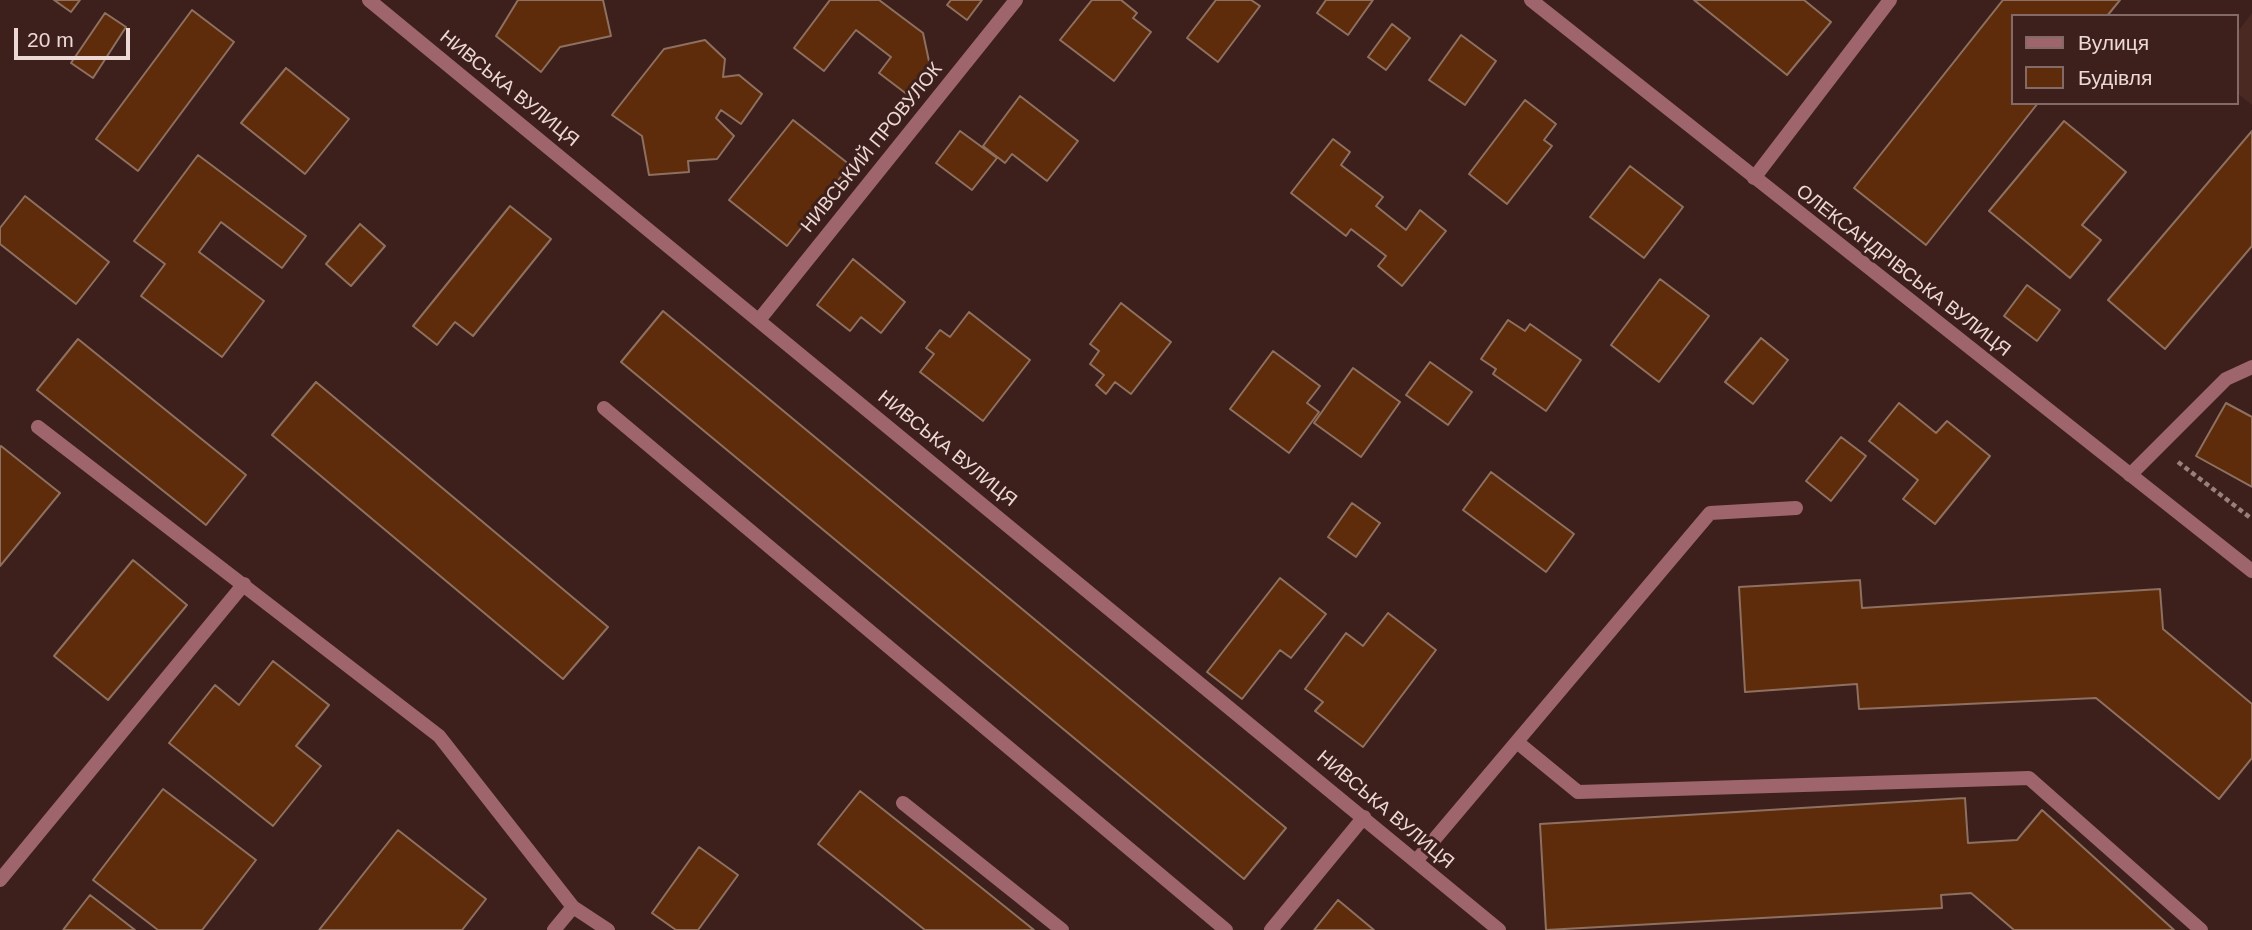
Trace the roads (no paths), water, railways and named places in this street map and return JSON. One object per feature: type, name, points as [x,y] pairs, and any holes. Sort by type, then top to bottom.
[{"type":"street","name":"НИВСЬКА ВУЛИЦЯ","points":[[369,0],[1499,930]]},
{"type":"street","name":"НИВСЬКИЙ ПРОВУЛОК","points":[[759,320],[1016,0]]},
{"type":"street","name":"ОЛЕКСАНДРІВСЬКА ВУЛИЦЯ","points":[[1531,0],[2252,571]]},
{"type":"street","points":[[1754,178],[1890,0]]},
{"type":"street","points":[[2130,475],[2226,379],[2252,367]]},
{"type":"street","points":[[604,408],[1226,930]]},
{"type":"street","points":[[38,426],[439,736],[573,906],[608,930]]},
{"type":"street","points":[[1416,860],[1710,513],[1796,508]]},
{"type":"street","points":[[0,880],[244,584]]},
{"type":"street","points":[[1517,742],[1578,792],[2029,778],[2201,930]]},
{"type":"street","points":[[903,803],[1062,930]]},
{"type":"street","points":[[1271,930],[1364,817]]},
{"type":"street","points":[[554,930],[573,906]]}]
